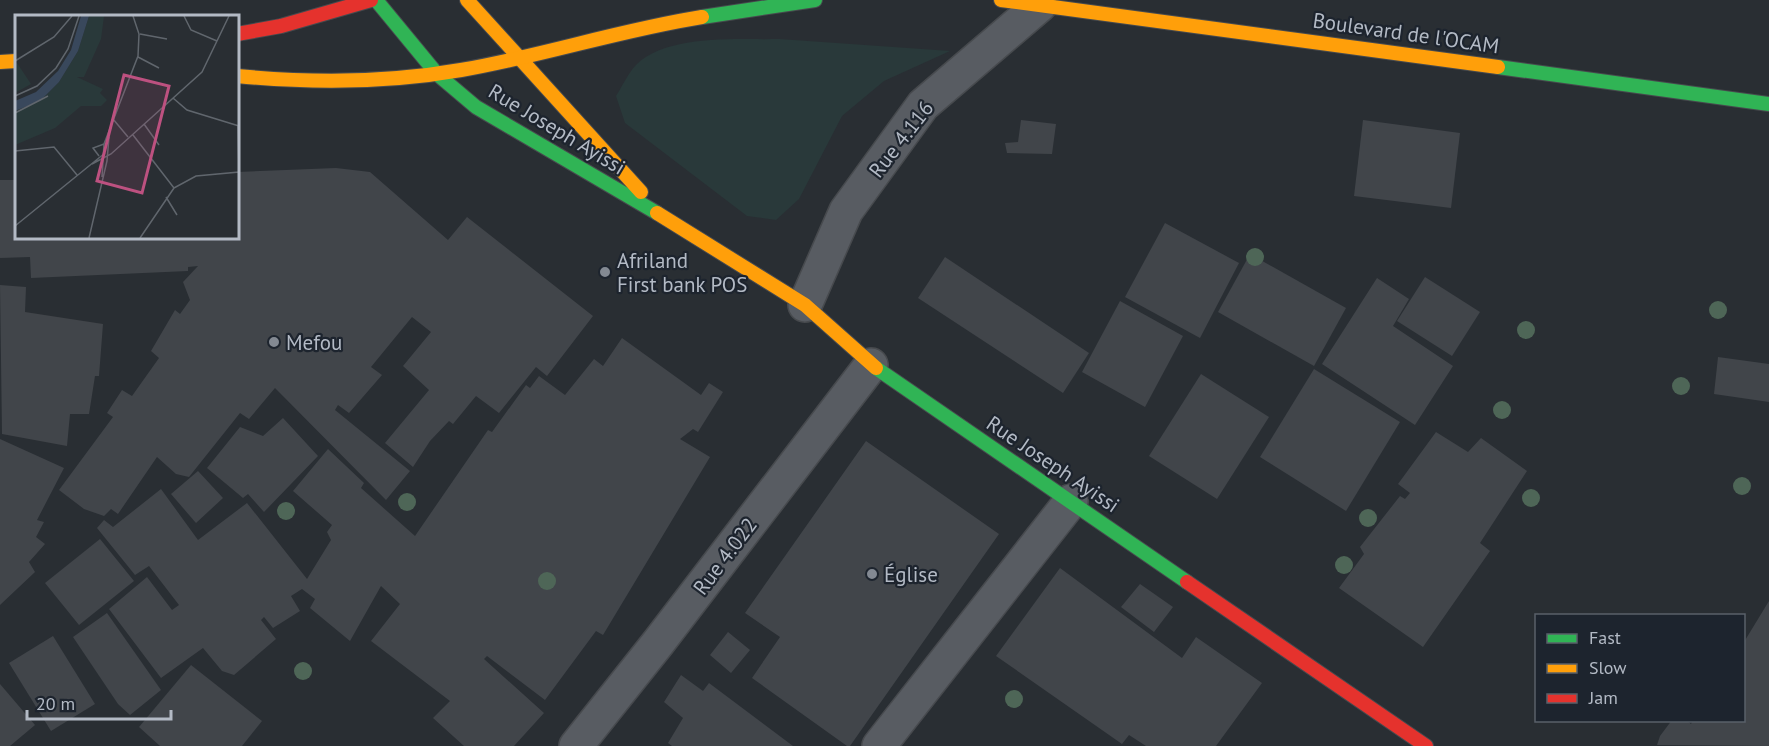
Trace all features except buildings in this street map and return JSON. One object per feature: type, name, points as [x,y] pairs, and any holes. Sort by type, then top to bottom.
[{"type":"main road","points":[[238,34],[281,26],[371,0]]},
{"type":"main road","name":"Rue Joseph Ayissi","points":[[376,0],[437,74],[476,107],[538,146],[660,213],[805,305],[871,365],[1426,746]]},
{"type":"main road","name":"Rue Joseph Ayissi","points":[[467,0],[660,213]]},
{"type":"main road","points":[[238,76],[267,79],[361,80],[437,74],[518,58],[633,30],[815,0]]},
{"type":"main road","name":"Boulevard de l'OCAM","points":[[1001,0],[1769,104]]},
{"type":"main road","points":[[0,62],[15,61]]},
{"type":"street","name":"Rue 4.116","points":[[805,305],[846,211],[923,105],[1040,5]]},
{"type":"street","name":"Rue 4.022","points":[[576,746],[871,365]]},
{"type":"street","points":[[879,746],[1071,501]]},
{"type":"shaded area","points":[[724,39],[779,39],[950,51],[884,81],[842,116],[799,199],[776,220],[747,216],[625,123],[616,96],[636,65],[649,55],[666,48],[684,43]]},
{"type":"traffic: fast","points":[[376,0],[437,74],[476,107],[657,213]]},
{"type":"traffic: fast","points":[[702,17],[815,0]]},
{"type":"traffic: fast","points":[[1498,67],[1769,104]]},
{"type":"traffic: fast","points":[[876,368],[1187,582]]},
{"type":"traffic: slow","points":[[467,0],[641,192]]},
{"type":"traffic: slow","points":[[1001,0],[1498,67]]},
{"type":"traffic: slow","points":[[238,76],[293,80],[349,80],[433,74],[521,58],[671,22],[702,17]]},
{"type":"traffic: slow","points":[[0,62],[15,61]]},
{"type":"traffic: slow","points":[[657,213],[805,305],[876,368]]},
{"type":"traffic: jam","points":[[238,34],[281,26],[371,0]]},
{"type":"traffic: jam","points":[[1187,582],[1426,746]]},
{"type":"place","name":"Afriland First bank POS","points":[[605,272]]},
{"type":"place","name":"Mefou","points":[[274,342]]},
{"type":"place","name":"Église","points":[[872,574]]}]
